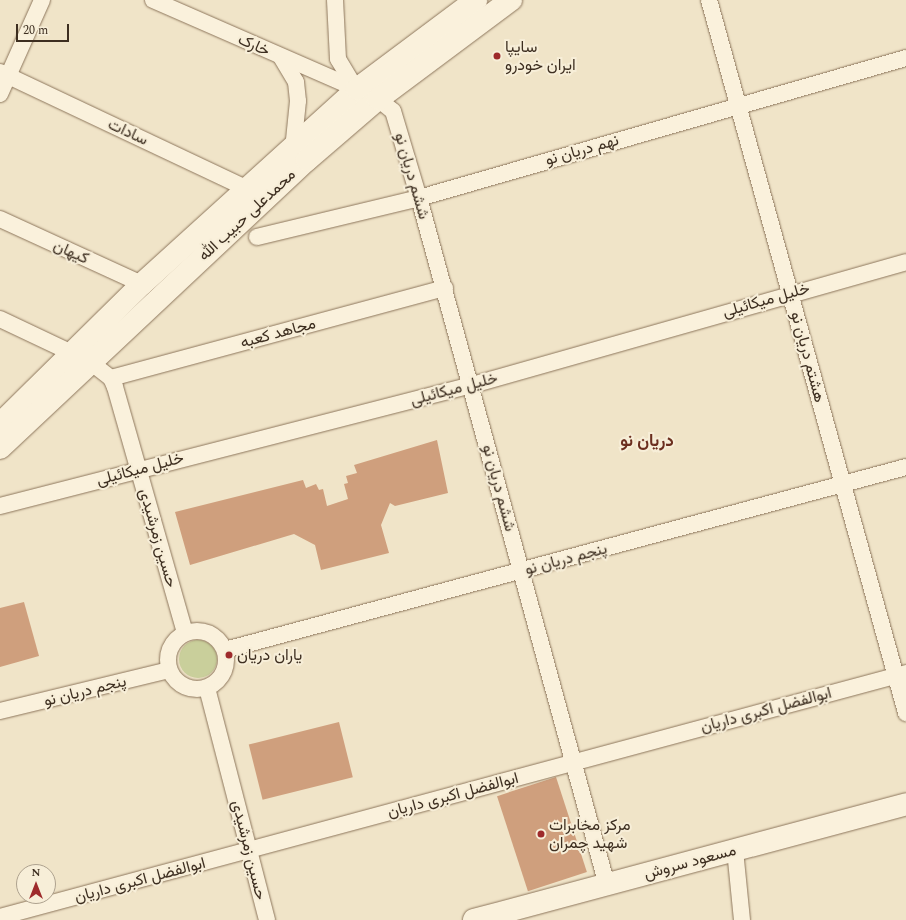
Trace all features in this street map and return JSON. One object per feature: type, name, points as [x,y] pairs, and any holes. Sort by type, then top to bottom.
[{"type":"main road","name":"محمدعلی حبیب الله","points":[[0,448],[78,356],[142,284],[293,149],[357,89],[476,0]]},
{"type":"main road","name":"محمدعلی حبیب الله","points":[[2,417],[78,356],[274,190],[378,99],[511,0]]},
{"type":"main road","points":[[357,89],[378,99]]},
{"type":"main road","name":"مسعود سروش","points":[[474,920],[906,804]]},
{"type":"street","points":[[0,94],[4,74],[42,0]]},
{"type":"street","name":"خارک","points":[[153,0],[357,89]]},
{"type":"street","points":[[335,0],[338,59],[357,89]]},
{"type":"street","name":"هشتم دریان‌ نو","points":[[710,0],[843,484],[901,674],[906,713]]},
{"type":"street","points":[[281,57],[296,82],[298,100],[293,149]]},
{"type":"street","name":"نهم دریان‌ نو","points":[[257,237],[419,198],[738,105],[906,58]]},
{"type":"street","name":"سادات","points":[[4,74],[248,188]]},
{"type":"street","name":"ششم دریان‌ نو","points":[[378,99],[389,105],[395,116],[419,198],[472,385],[607,885]]},
{"type":"street","name":"کیهان","points":[[0,220],[142,284]]},
{"type":"street","name":"خلیل میکائیلی","points":[[0,506],[138,469],[472,385],[790,293],[906,262]]},
{"type":"street","name":"مجاهد کعبه","points":[[111,378],[445,288]]},
{"type":"street","points":[[0,319],[78,356],[111,378]]},
{"type":"street","name":"حسین زمرشيدی","points":[[111,378],[185,633]]},
{"type":"street","name":"پنجم دریان‌ نو","points":[[225,650],[906,467]]},
{"type":"street","points":[[195,630],[214,635],[225,650],[222,677],[207,688],[180,684],[169,670],[168,652],[185,633],[195,630]]},
{"type":"street","name":"پنجم دریان‌ نو","points":[[0,712],[169,670]]},
{"type":"street","name":"ابوالفضل اکبری داریان","points":[[0,917],[901,674]]},
{"type":"street","name":"حسین زمرشيدی","points":[[207,688],[267,920]]},
{"type":"street","points":[[735,850],[742,920]]},
{"type":"green space","points":[[194,640],[202,640],[212,645],[216,652],[216,666],[212,673],[202,678],[194,678],[184,673],[182,670],[179,663],[179,655],[184,645],[187,643]]},
{"type":"building","points":[[437,440],[448,493],[395,506],[390,503],[381,525],[389,553],[321,570],[315,545],[294,534],[190,565],[175,512],[303,480],[306,488],[316,484],[319,490],[323,489],[327,506],[348,499],[344,484],[348,483],[346,476],[357,473],[354,465]]},
{"type":"building","points":[[24,602],[39,656],[0,667],[0,608]]},
{"type":"building","points":[[339,722],[353,777],[263,800],[249,744]]},
{"type":"building","name":"مرکز مخابرات شهید چمران","points":[[556,777],[587,872],[528,891],[497,796]]},
{"type":"place","name":"سایپا ایران خودرو","points":[[497,56]]},
{"type":"place","name":"یاران دریان","points":[[229,655]]},
{"type":"place","name":"مرکز مخابرات شهید چمران","points":[[541,834]]},
{"type":"district","name":"دریان نو","points":[[647,442]]}]
